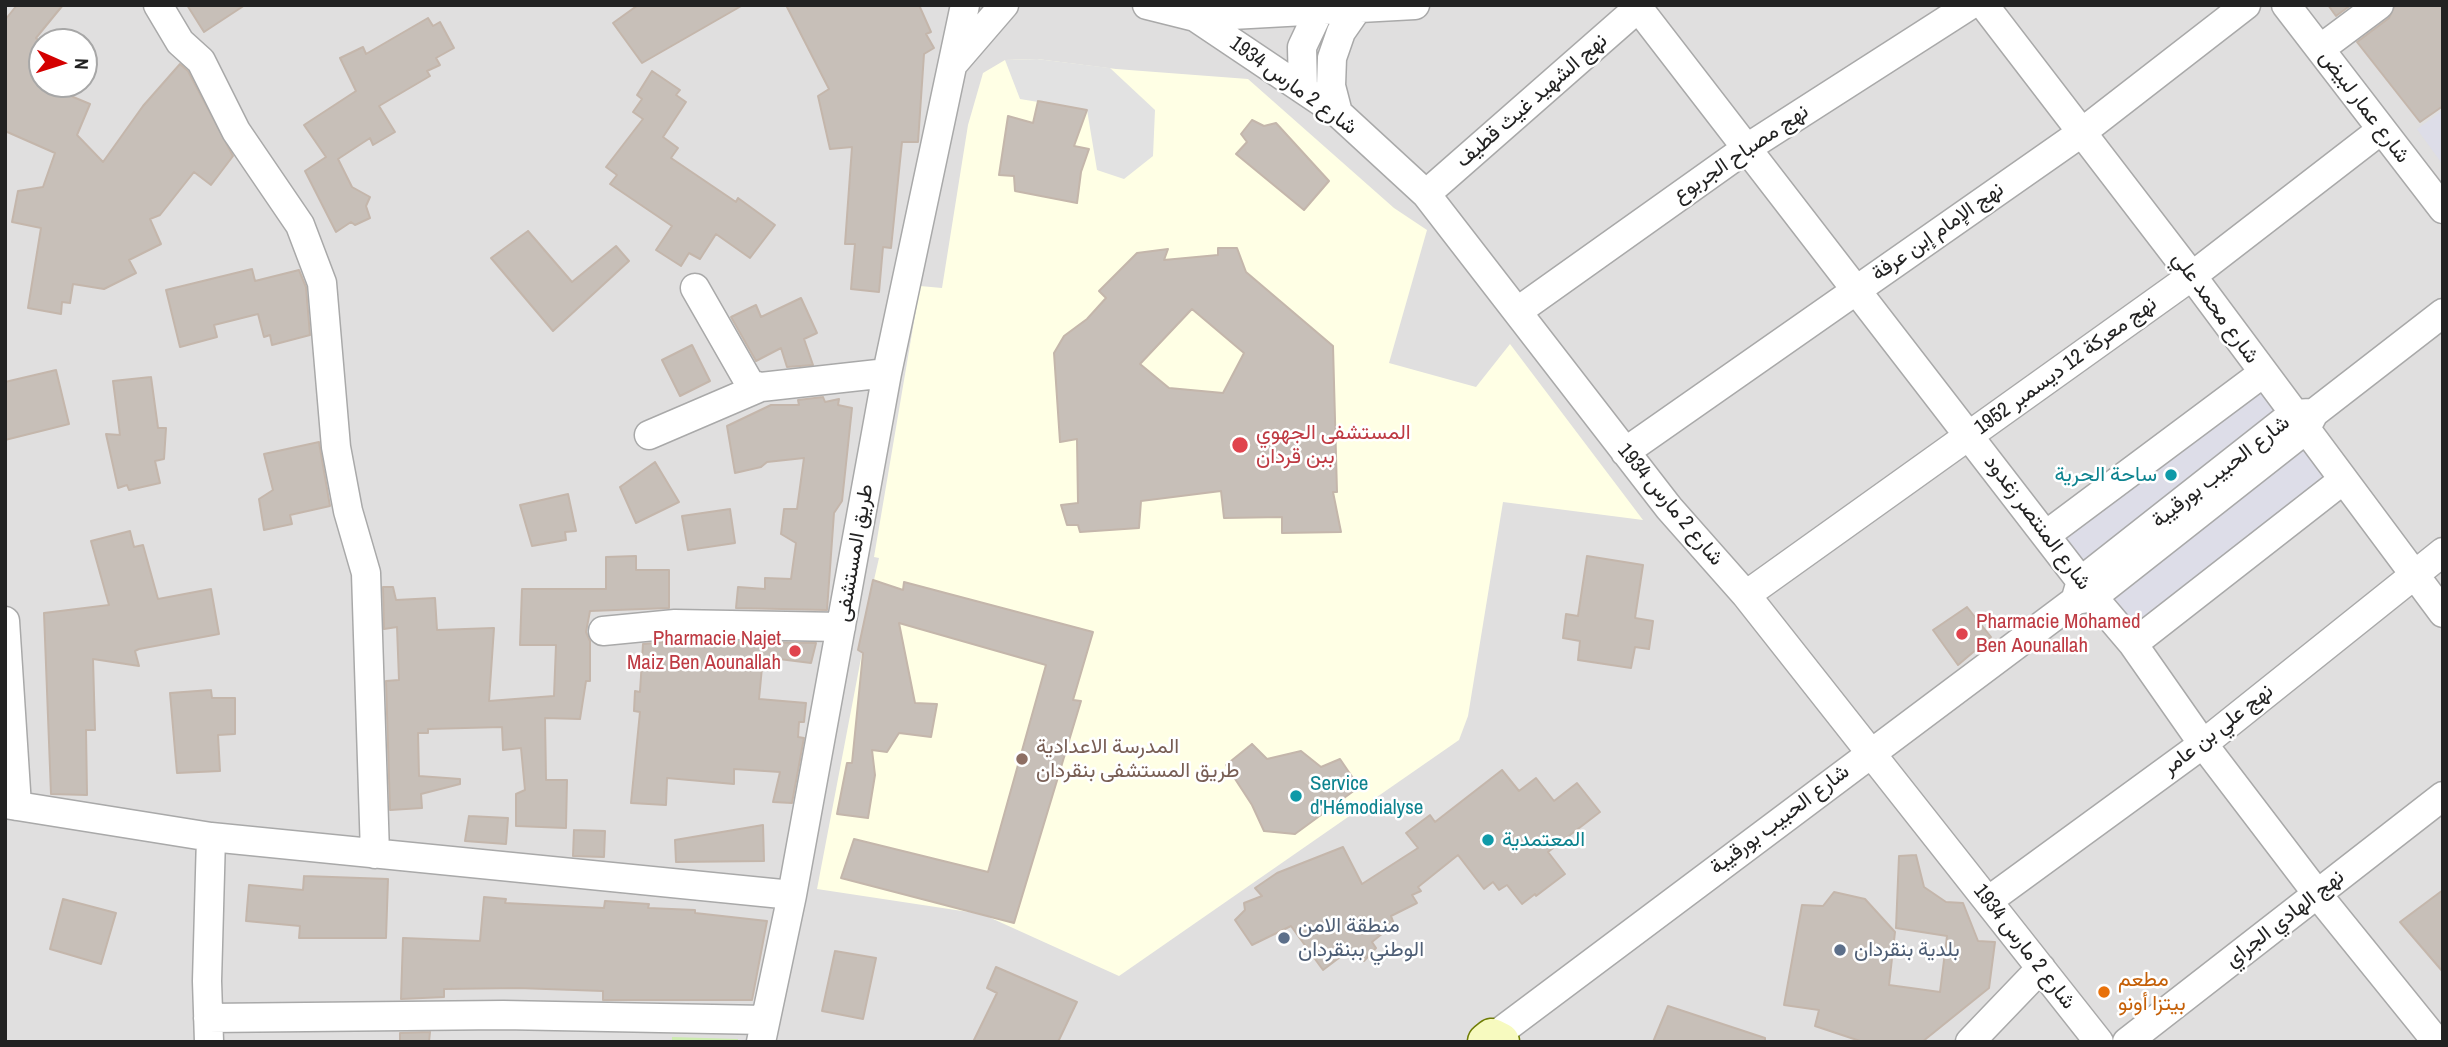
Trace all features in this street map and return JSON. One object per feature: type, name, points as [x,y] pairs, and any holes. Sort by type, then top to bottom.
[{"type":"street","points":[[158,5],[180,42],[201,61],[236,131],[300,225],[322,284],[336,447],[348,511],[366,573],[375,854]]},
{"type":"street","name":"طريق المستشفى","points":[[763,1031],[792,895],[887,373],[965,5]]},
{"type":"street","points":[[952,65],[1004,5]]},
{"type":"street","points":[[1149,6],[1188,11],[1320,10],[1415,5]]},
{"type":"street","name":"نهج مصباح الجربوع","points":[[1518,311],[1747,148],[1970,5]]},
{"type":"street","name":"شارع محمد علي","points":[[1984,5],[2263,373],[2304,419],[2343,480],[2443,613]]},
{"type":"street","name":"نهج الإمام إبن عرفة","points":[[1625,452],[2081,133],[2246,5]]},
{"type":"street","name":"شارع عمار لبيض","points":[[2286,5],[2443,209]]},
{"type":"street","points":[[2320,49],[2379,5]]},
{"type":"street","name":"شارع المنتصر زغدود","points":[[1637,7],[1970,435],[2046,536],[2083,593],[2133,644],[2203,744],[2318,894],[2437,1042]]},
{"type":"street","name":"نهج الشهيد غيث قطيف","points":[[1426,194],[1637,7]]},
{"type":"street","points":[[1338,113],[1331,86],[1332,58],[1341,32],[1357,9]]},
{"type":"street","points":[[1303,89],[1302,47],[1320,10]]},
{"type":"street","name":"شارع 2 مارس 1934","points":[[1188,11],[1338,113],[1426,194],[1669,508],[1746,595],[2099,1042]]},
{"type":"street","name":"نهج معركة 12 ديسمبر 1952","points":[[1746,595],[2192,276],[2381,130]]},
{"type":"street","points":[[695,288],[743,378],[750,384],[761,387]]},
{"type":"street","name":"شارع الحبيب بورقيبة","points":[[1493,1041],[1871,751],[2083,593],[2443,313]]},
{"type":"street","points":[[649,435],[761,387],[887,373]]},
{"type":"street","points":[[2046,536],[2263,373]]},
{"type":"street","points":[[2133,644],[2343,480]]},
{"type":"street","name":"نهج علي بن عامر","points":[[1988,901],[2203,744],[2443,552]]},
{"type":"street","points":[[5,621],[11,805],[211,836],[792,895]]},
{"type":"street","points":[[603,631],[675,624],[841,627]]},
{"type":"street","name":"نهج الهادي الجراي","points":[[2127,1042],[2443,796]]},
{"type":"street","points":[[211,836],[209,1030],[503,1015],[763,1031]]},
{"type":"street","points":[[1969,1042],[2041,968]]},
{"type":"shaded area","points":[[5,5],[2443,5],[2443,1042],[5,1042]]},
{"type":"shaded area","name":"المستشفى الجهوي ببن قردان","points":[[1037,59],[1116,69],[1248,79],[1394,208],[1427,230],[1389,363],[1476,387],[1510,344],[1643,520],[1503,502],[1468,716],[1459,740],[1119,976],[982,914],[817,889],[862,653],[858,650],[879,558],[874,557],[920,286],[942,288],[968,125],[983,73],[1005,60]]},
{"type":"shaded area","points":[[1037,59],[1110,68],[1155,110],[1153,156],[1124,179],[1097,170],[1087,110],[1020,99],[1005,60]]},
{"type":"shaded area","points":[[2443,110],[2443,165],[2417,129]]},
{"type":"shaded area","name":"ساحة الحرية","points":[[2262,376],[2289,413],[2081,576],[2051,537]]},
{"type":"shaded area","name":"ساحة الحرية","points":[[2305,437],[2333,476],[2135,632],[2104,596]]},
{"type":"green space","points":[[672,1037],[738,1039],[738,1042],[672,1042]]},
{"type":"building","points":[[17,5],[63,5],[44,28],[28,28],[28,98],[76,98],[90,104],[77,135],[103,162],[143,106],[180,64],[188,71],[233,156],[211,185],[194,172],[160,215],[150,219],[161,244],[129,260],[136,273],[104,289],[73,284],[70,303],[62,302],[61,314],[28,308],[41,228],[12,222],[18,191],[43,187],[55,153],[5,131],[5,20]]},
{"type":"building","points":[[187,5],[245,5],[204,32]]},
{"type":"building","points":[[638,5],[743,5],[642,63],[613,23]]},
{"type":"building","points":[[786,5],[919,5],[931,32],[926,34],[934,48],[924,54],[918,142],[902,142],[891,248],[883,247],[879,292],[851,289],[855,244],[845,244],[852,147],[830,149],[818,96],[829,89]]},
{"type":"building","points":[[2328,5],[2351,5],[2336,16]]},
{"type":"building","points":[[2395,5],[2443,5],[2443,106],[2420,122],[2357,42],[2389,18]]},
{"type":"building","points":[[428,18],[433,26],[440,22],[454,48],[436,58],[440,65],[427,71],[430,76],[379,106],[395,132],[373,145],[370,138],[338,159],[352,187],[370,197],[366,206],[370,218],[355,225],[351,222],[336,232],[305,171],[326,157],[304,125],[356,91],[340,58],[363,47],[366,54]]},
{"type":"building","points":[[652,71],[680,90],[676,95],[686,102],[663,137],[678,148],[671,158],[736,202],[738,198],[775,225],[750,258],[716,234],[700,259],[689,253],[681,266],[656,250],[672,226],[610,184],[617,175],[606,167],[643,119],[633,112],[642,99],[637,95]]},
{"type":"building","points":[[1038,101],[1087,110],[1074,146],[1089,149],[1081,172],[1077,203],[1015,191],[1014,176],[999,175],[1008,116],[1033,123]]},
{"type":"building","points":[[1252,120],[1264,126],[1276,123],[1329,181],[1304,210],[1236,154],[1247,142],[1241,134]]},
{"type":"building","points":[[528,231],[572,282],[616,246],[629,261],[553,331],[491,258]]},
{"type":"building","points":[[1218,248],[1237,248],[1246,272],[1333,346],[1337,492],[1333,492],[1341,532],[1282,533],[1282,517],[1224,518],[1221,491],[1141,501],[1139,528],[1080,532],[1078,525],[1067,525],[1061,505],[1078,503],[1077,439],[1060,442],[1054,353],[1064,336],[1087,319],[1106,298],[1099,291],[1137,253],[1168,249],[1164,260],[1218,255]],"holes":[[[1192,309],[1244,353],[1223,393],[1169,388],[1140,364]]]},
{"type":"building","points":[[252,269],[255,281],[299,270],[306,287],[310,335],[272,345],[270,335],[264,337],[258,314],[214,325],[217,337],[180,347],[166,290]]},
{"type":"building","points":[[801,298],[817,333],[804,339],[813,365],[787,367],[781,348],[756,361],[731,317],[756,305],[761,317]]},
{"type":"building","points":[[692,345],[710,381],[680,396],[662,360]]},
{"type":"building","points":[[56,370],[69,424],[5,440],[5,382]]},
{"type":"building","points":[[151,377],[158,428],[166,428],[164,459],[155,461],[160,483],[129,490],[127,485],[118,488],[106,434],[120,435],[113,381]]},
{"type":"building","points":[[823,397],[825,402],[839,399],[838,405],[852,408],[842,501],[834,513],[827,610],[736,608],[738,587],[765,589],[765,578],[791,579],[796,543],[781,534],[784,509],[797,509],[804,458],[767,462],[761,467],[735,473],[727,426],[771,405],[799,405],[798,400]]},
{"type":"building","points":[[319,442],[330,506],[290,515],[292,524],[264,530],[259,499],[273,490],[264,454]]},
{"type":"building","points":[[655,462],[679,502],[636,523],[620,487]]},
{"type":"building","points":[[568,494],[576,531],[565,532],[566,540],[532,546],[520,505]]},
{"type":"building","points":[[730,509],[735,543],[688,550],[682,516]]},
{"type":"building","points":[[130,531],[134,547],[143,545],[158,599],[211,589],[219,634],[139,649],[135,651],[139,666],[93,659],[95,730],[86,730],[87,795],[51,794],[44,613],[109,605],[91,541]]},
{"type":"building","points":[[636,556],[636,570],[669,570],[669,608],[590,611],[586,632],[590,641],[590,681],[586,681],[580,719],[545,718],[546,780],[567,780],[566,828],[516,826],[516,794],[525,790],[521,748],[503,750],[502,727],[428,729],[428,733],[418,733],[419,776],[460,779],[460,784],[421,794],[422,808],[390,810],[386,681],[399,680],[397,627],[384,629],[383,587],[393,587],[396,600],[435,598],[437,630],[494,628],[489,701],[554,696],[556,645],[520,645],[522,589],[606,589],[606,557]]},
{"type":"building","points":[[1587,556],[1643,565],[1635,618],[1653,621],[1649,649],[1635,647],[1631,668],[1578,660],[1580,641],[1563,638],[1566,614],[1578,616]]},
{"type":"building","points":[[873,580],[903,590],[904,582],[1093,632],[1073,700],[1081,701],[1014,923],[841,878],[854,839],[988,872],[1046,665],[899,623],[915,703],[937,704],[931,737],[899,733],[887,752],[872,750],[875,775],[868,818],[837,814],[847,763],[852,763],[863,653],[858,650]]},
{"type":"building","name":"Pharmacie Mohamed Ben Aounallah","points":[[1967,607],[1991,637],[1958,665],[1933,630]]},
{"type":"building","points":[[676,641],[816,643],[811,663],[763,657],[759,699],[806,703],[804,722],[799,722],[798,737],[804,738],[792,803],[773,802],[780,772],[734,769],[734,784],[667,778],[666,805],[631,803],[640,712],[634,711],[635,691],[640,692],[643,644]]},
{"type":"building","points":[[211,690],[212,698],[235,698],[235,734],[218,735],[220,771],[177,773],[170,693]]},
{"type":"building","name":"Service d'Hémodialyse","points":[[1252,744],[1267,759],[1301,751],[1321,767],[1340,759],[1359,787],[1295,834],[1264,831],[1252,805],[1226,765]]},
{"type":"building","points":[[1502,770],[1519,791],[1536,778],[1554,801],[1577,783],[1600,812],[1548,852],[1565,874],[1522,904],[1507,885],[1499,890],[1493,882],[1484,889],[1458,855],[1418,887],[1421,891],[1412,895],[1417,903],[1391,916],[1394,924],[1372,942],[1376,948],[1364,961],[1348,951],[1323,970],[1291,926],[1252,945],[1235,920],[1245,910],[1244,903],[1262,896],[1255,888],[1277,873],[1343,847],[1362,884],[1418,848],[1406,833],[1430,815],[1435,822]]},
{"type":"building","points":[[469,816],[508,818],[506,844],[465,841]]},
{"type":"building","points":[[763,825],[764,861],[676,862],[675,840]]},
{"type":"building","points":[[574,830],[605,831],[604,857],[573,856]]},
{"type":"building","points":[[1916,855],[1924,887],[1946,902],[1963,903],[1978,941],[1995,942],[1989,988],[1922,1042],[1863,1042],[1815,1026],[1819,1010],[1784,1005],[1802,905],[1823,906],[1834,892],[1865,899],[1895,932],[1889,985],[1940,992],[1947,936],[1896,928],[1899,856]]},
{"type":"building","points":[[304,876],[388,879],[386,938],[299,938],[300,926],[246,921],[249,885],[303,890]]},
{"type":"building","points":[[2443,890],[2443,972],[2400,922]]},
{"type":"building","points":[[484,897],[506,899],[505,903],[604,908],[605,901],[649,904],[648,908],[695,910],[695,913],[767,921],[752,1000],[603,1000],[603,991],[518,988],[444,989],[444,997],[401,999],[403,938],[480,941]]},
{"type":"building","points":[[63,899],[116,913],[101,964],[50,949]]},
{"type":"building","points":[[835,951],[876,958],[863,1019],[822,1011]]},
{"type":"building","points":[[996,967],[1077,1002],[1058,1042],[973,1042],[997,993],[987,988]]},
{"type":"building","points":[[1668,1006],[1765,1038],[1765,1042],[1653,1042]]},
{"type":"building","points":[[430,1032],[429,1042],[400,1042],[400,1033]]},
{"type":"place","name":"المستشفى الجهوي ببن قردان","points":[[1240,445]]},
{"type":"place","name":"ساحة الحرية","points":[[2171,475]]},
{"type":"place","name":"Pharmacie Mohamed Ben Aounallah","points":[[1962,634]]},
{"type":"place","name":"Pharmacie Najet Maiz Ben Aounallah","points":[[795,651]]},
{"type":"place","name":"المدرسة الاعدادية طريق المستشفى بنقردان","points":[[1022,759]]},
{"type":"place","name":"Service d'Hémodialyse","points":[[1296,796]]},
{"type":"place","name":"المعتمدية","points":[[1488,840]]},
{"type":"place","name":"منطقة الامن الوطني ببنقردان","points":[[1284,938]]},
{"type":"place","name":"بلدية بنقردان","points":[[1840,950]]},
{"type":"place","name":"مطعم بيتزا أونو","points":[[2104,992]]}]
